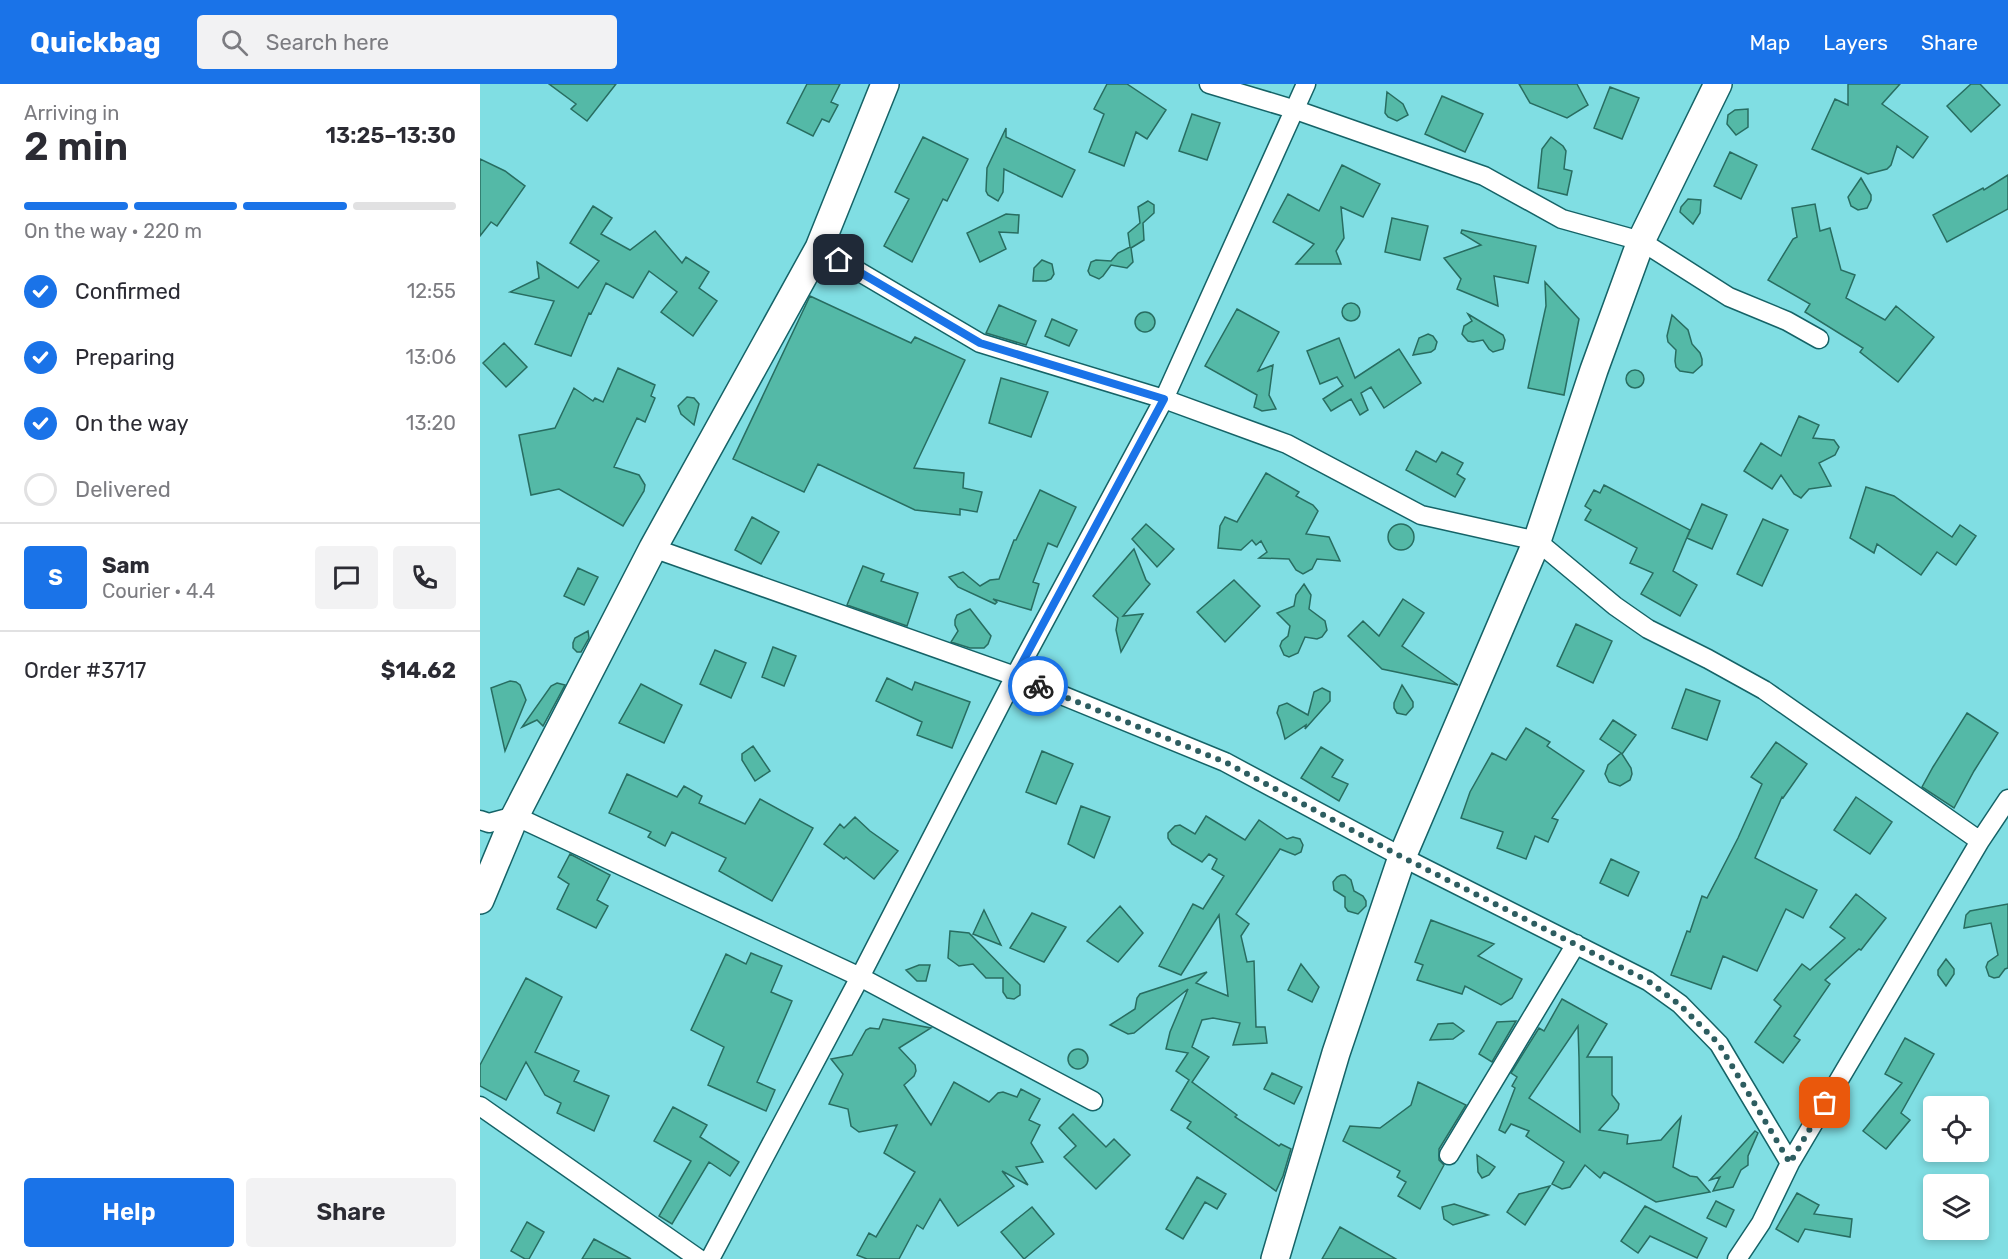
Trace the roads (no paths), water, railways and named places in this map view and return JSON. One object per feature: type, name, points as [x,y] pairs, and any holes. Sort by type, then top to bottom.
[{"type":"main road","points":[[480,900],[515,816],[653,548],[819,248],[885,84]]},
{"type":"main road","points":[[1275,1259],[1336,1053],[1402,857],[1537,541],[1594,370],[1641,241],[1718,84]]},
{"type":"street","points":[[1209,84],[1296,110],[1484,176],[1562,219],[1641,241],[1729,297],[1786,321],[1819,339]]},
{"type":"street","points":[[710,1259],[860,977],[1015,676],[1164,399],[1306,84]]},
{"type":"street","points":[[819,248],[980,343],[1164,399],[1287,444],[1421,515],[1537,541],[1615,606],[1648,629],[1764,690],[1980,841]]},
{"type":"street","points":[[653,548],[1015,676],[1225,762],[1402,857],[1648,981],[1680,1005],[1719,1044],[1790,1163]]},
{"type":"street","points":[[1737,1259],[1761,1223],[1790,1163],[1980,841],[2008,799]]},
{"type":"street","points":[[480,820],[489,823],[515,816],[860,977],[1093,1101]]},
{"type":"street","points":[[1449,1155],[1576,945]]},
{"type":"street","points":[[480,1106],[699,1259]]}]
